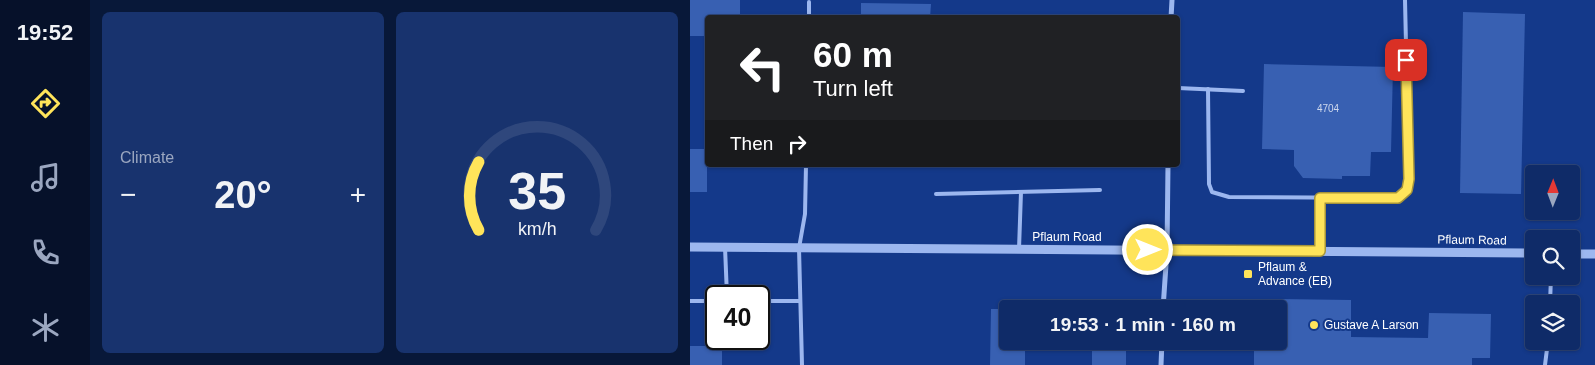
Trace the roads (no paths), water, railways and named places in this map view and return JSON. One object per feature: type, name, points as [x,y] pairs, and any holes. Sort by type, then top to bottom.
[{"type":"street","points":[[1171,15],[1172,0]]},
{"type":"street","points":[[1164,300],[1167,250],[1168,167]]},
{"type":"street","name":"Pflaum Road","points":[[690,247],[1525,253]]},
{"type":"street","points":[[1580,254],[1595,254]]},
{"type":"street","points":[[1161,365],[1162,350]]},
{"type":"lane","points":[[1208,89],[1209,184],[1212,192],[1229,197],[1398,198],[1407,190],[1409,179],[1405,0]]},
{"type":"lane","points":[[809,2],[809,15]]},
{"type":"lane","points":[[1180,88],[1243,91]]},
{"type":"lane","points":[[802,365],[799,248],[805,214],[806,167]]},
{"type":"lane","points":[[936,194],[1100,190]]},
{"type":"lane","points":[[1019,249],[1021,192]]},
{"type":"lane","points":[[1320,198],[1320,251]]},
{"type":"lane","points":[[725,247],[727,285]]},
{"type":"lane","points":[[690,301],[705,301]]},
{"type":"lane","points":[[770,301],[800,301]]},
{"type":"lane","points":[[1545,365],[1547,350]]},
{"type":"place","name":"Pflaum & Advance (EB)","points":[[1248,274]]},
{"type":"place","name":"Gustave A Larson","points":[[1314,325]]}]
